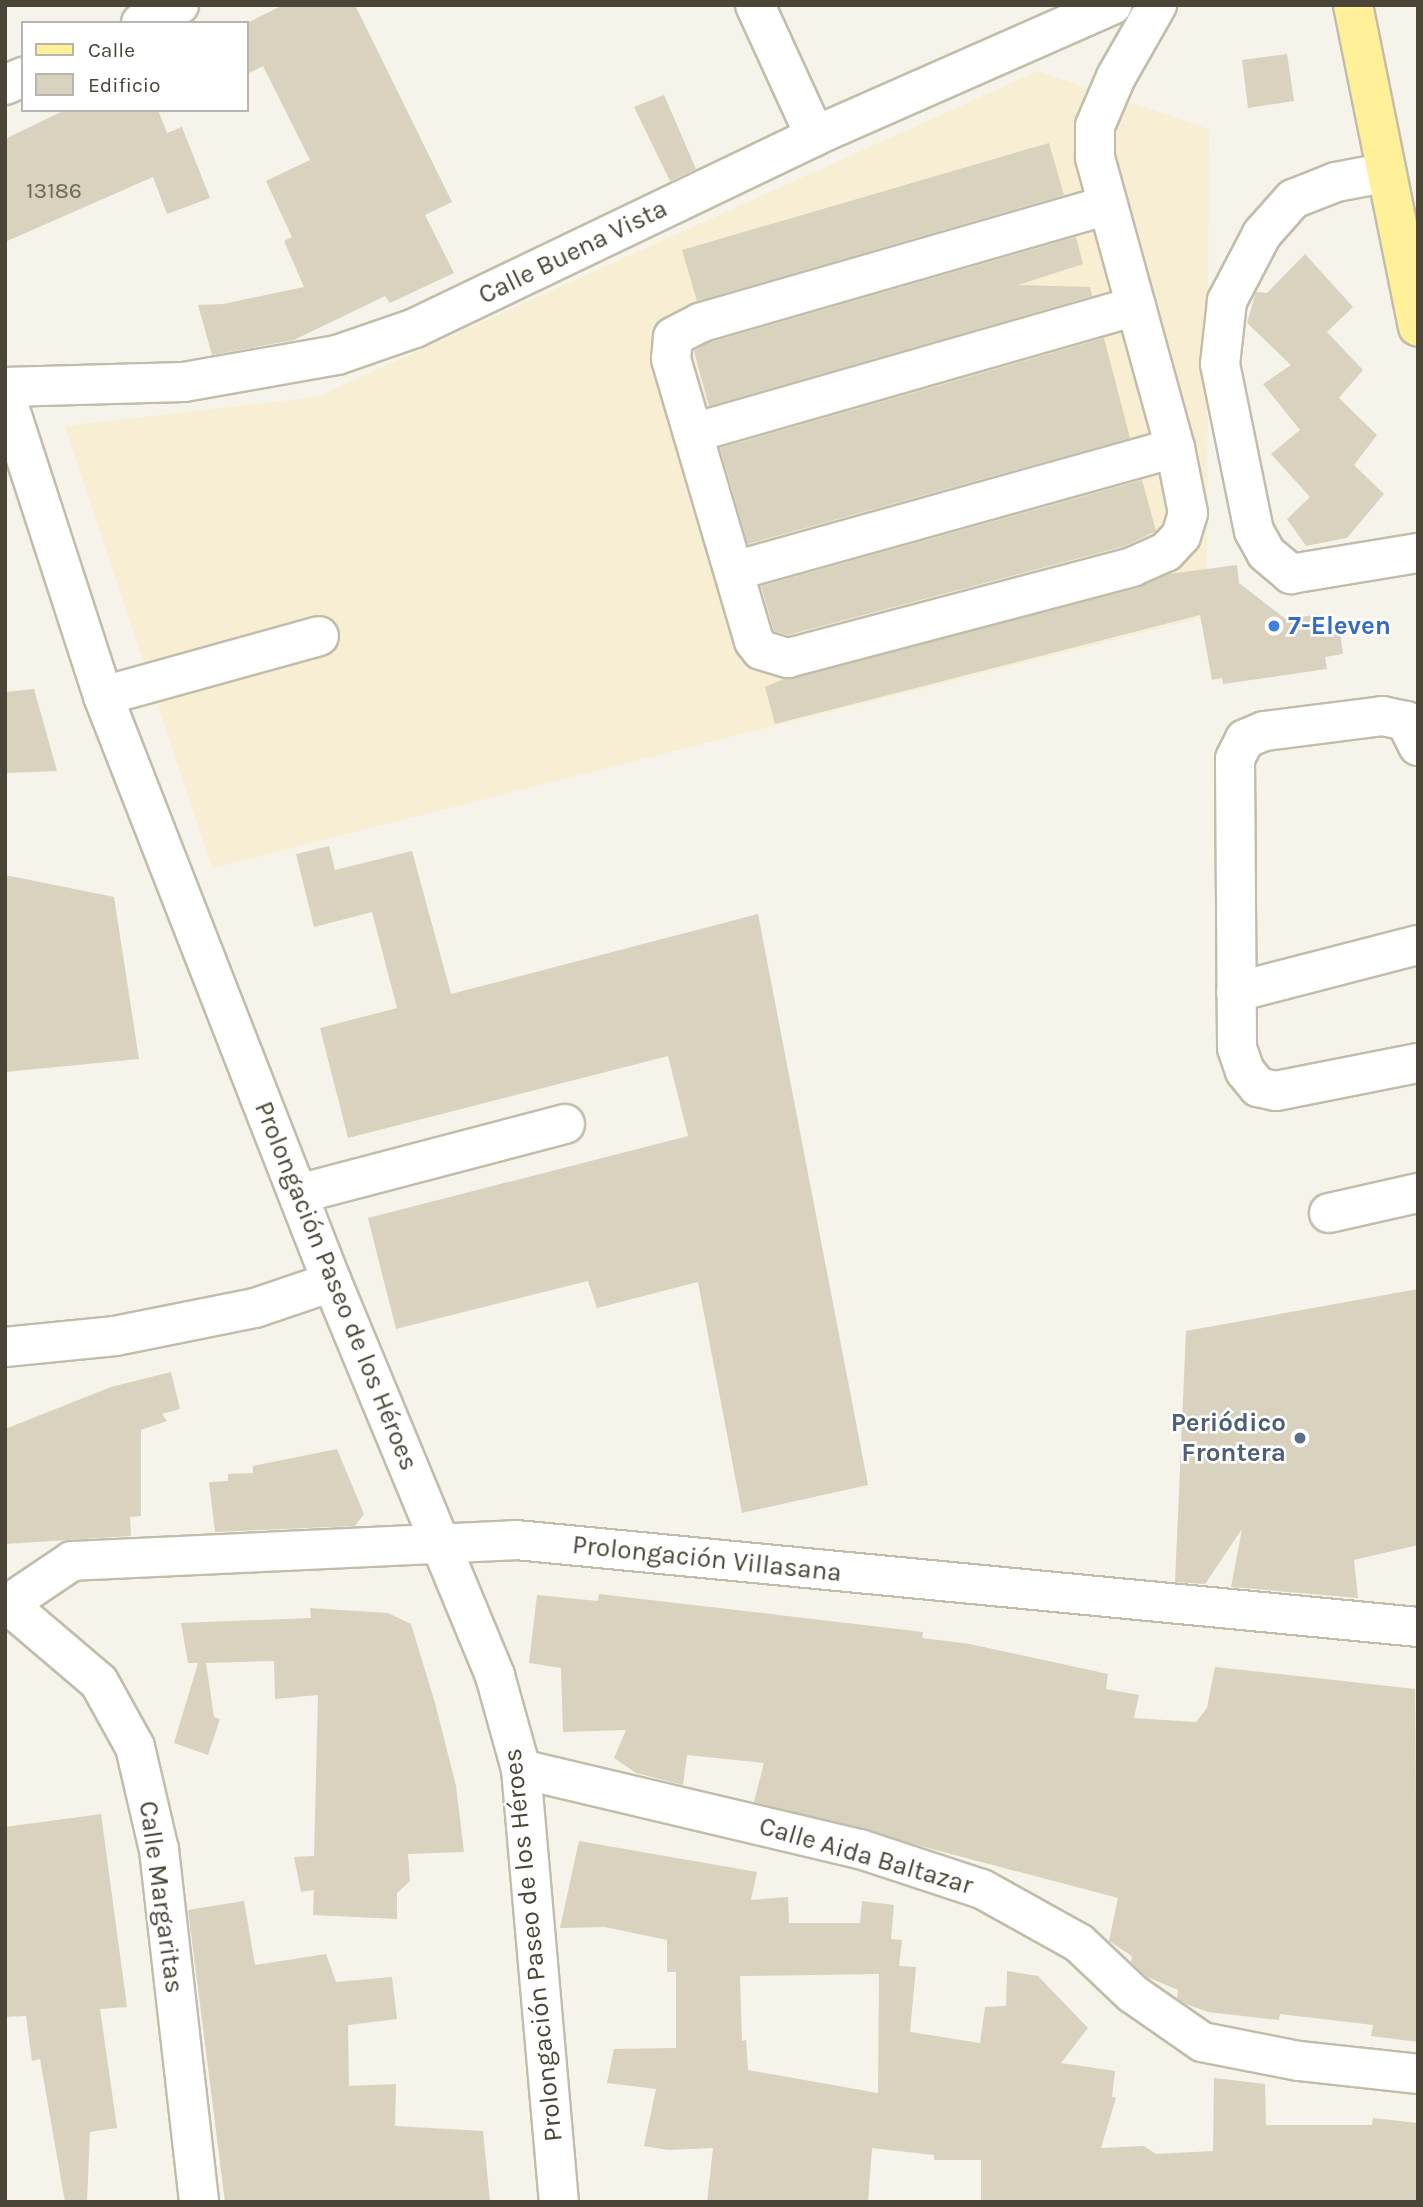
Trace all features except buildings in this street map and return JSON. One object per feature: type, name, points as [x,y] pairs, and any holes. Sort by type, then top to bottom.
[{"type":"main road","points":[[1353,5],[1384,173],[1418,326]]},
{"type":"street","points":[[145,21],[178,5]]},
{"type":"street","points":[[755,5],[815,136]]},
{"type":"street","name":"Calle Buena Vista","points":[[5,387],[184,382],[338,355],[415,328],[815,136],[1112,5]]},
{"type":"street","points":[[1108,205],[681,330],[673,337],[671,359],[754,641],[771,656],[788,659],[1132,567],[1166,551],[1181,536],[1188,513],[1175,448],[1136,306],[1095,158],[1095,126],[1116,77],[1157,5]]},
{"type":"street","points":[[5,85],[21,78]]},
{"type":"street","points":[[1384,173],[1336,182],[1293,199],[1262,234],[1227,301],[1220,365],[1254,531],[1266,553],[1291,574],[1418,553]]},
{"type":"street","points":[[693,433],[1136,306]]},
{"type":"street","name":"Prolongación Paseo de los Héroes","points":[[5,394],[103,696],[332,1282],[495,1676],[521,1769],[559,2202]]},
{"type":"street","points":[[734,571],[1175,448]]},
{"type":"street","points":[[103,696],[319,636]]},
{"type":"street","points":[[1418,746],[1406,721],[1383,716],[1264,731],[1245,739],[1235,759],[1237,1048],[1245,1071],[1258,1087],[1276,1091],[1418,1063]]},
{"type":"street","points":[[1236,992],[1418,945]]},
{"type":"street","points":[[298,1194],[565,1124]]},
{"type":"street","points":[[1329,1213],[1418,1193]]},
{"type":"street","points":[[5,1346],[115,1336],[255,1308],[332,1282]]},
{"type":"street","name":"Prolongación Villasana","points":[[7,1603],[72,1562],[516,1541],[1418,1627]]},
{"type":"street","name":"Calle Margaritas","points":[[7,1603],[99,1682],[135,1747],[159,1850],[199,2202]]},
{"type":"street","name":"Calle Aida Baltazar","points":[[521,1769],[860,1849],[982,1889],[1079,1943],[1133,1994],[1202,2042],[1299,2061],[1418,2074]]},
{"type":"shaded area","points":[[1038,71],[1209,129],[1207,569],[1213,615],[212,868],[65,426],[316,397]]},
{"type":"place","name":"7-Eleven","points":[[1274,626]]},
{"type":"place","name":"Periódico Frontera","points":[[1300,1438]]}]
